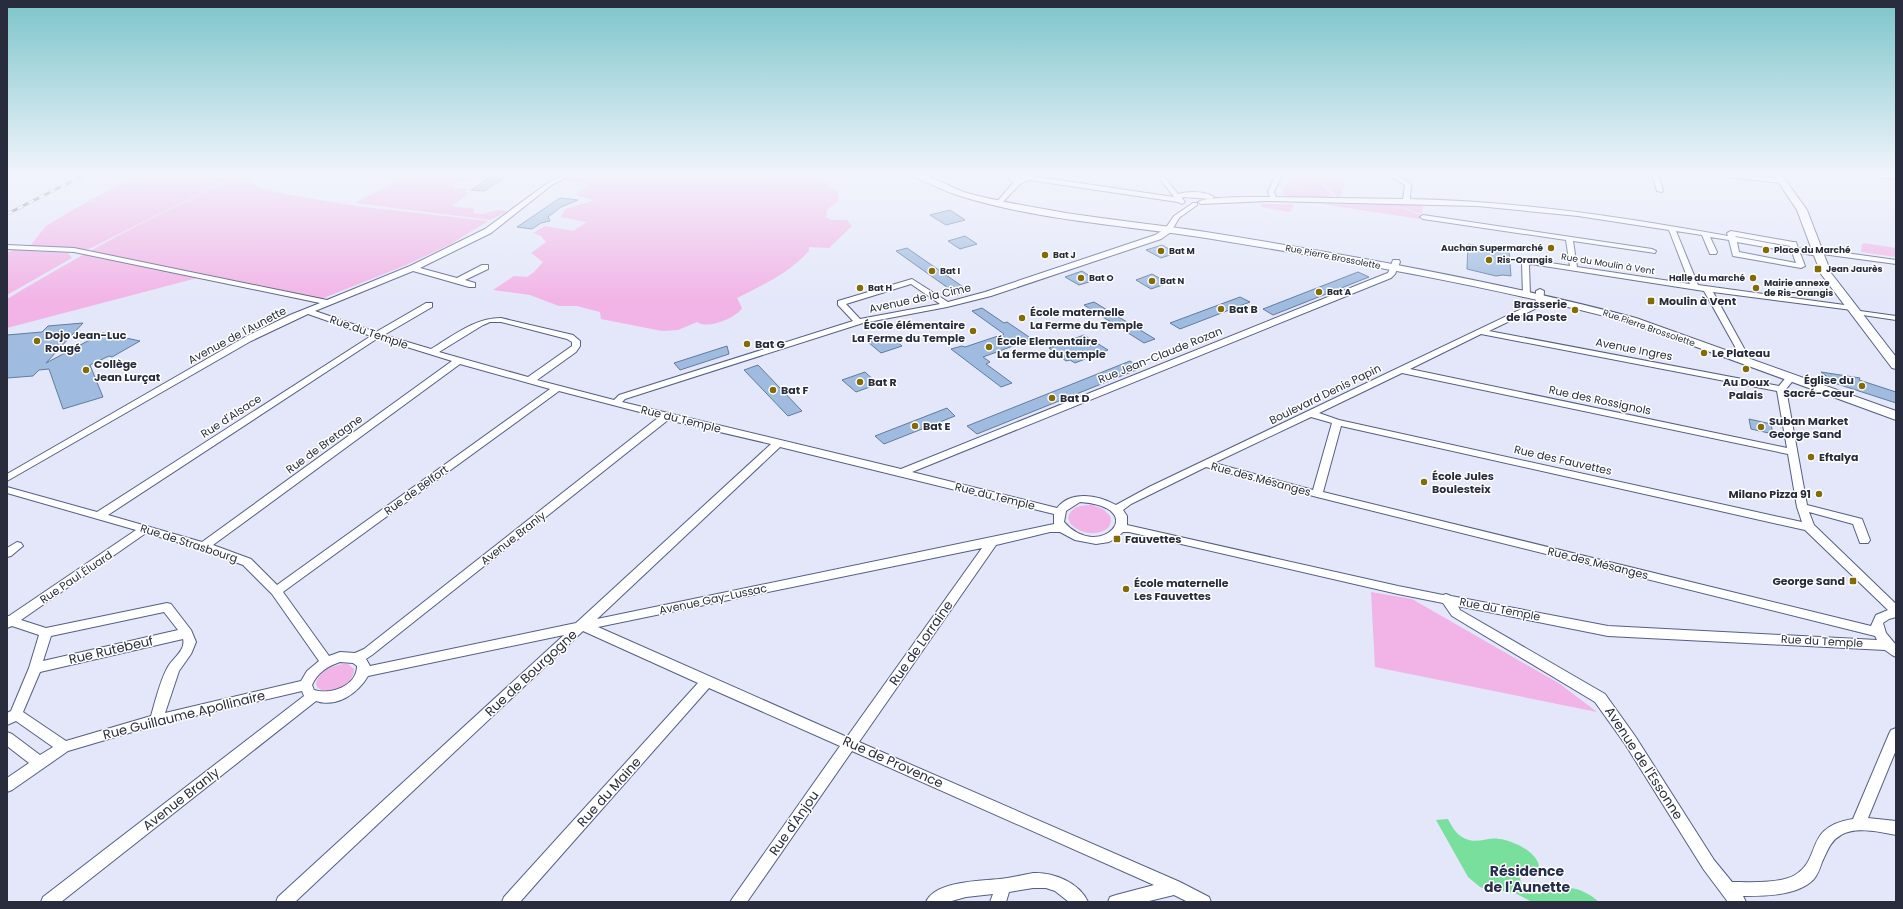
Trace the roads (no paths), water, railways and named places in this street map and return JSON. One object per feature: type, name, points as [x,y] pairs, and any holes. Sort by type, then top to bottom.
[{"type":"main road","name":"Rue Pierre Brossolette","points":[[1122,216],[1192,226],[1266,239],[1541,294],[1632,320],[1896,416]]},
{"type":"main road","points":[[1803,216],[1826,274],[1896,365]]},
{"type":"main road","name":"Rue Pierre Brossolette","points":[[1172,223],[1337,257],[1394,265]]},
{"type":"street","name":"Avenue de l'Aunette","points":[[7,478],[248,339],[307,311],[413,268],[488,231],[507,216]]},
{"type":"street","points":[[1172,223],[1174,216]]},
{"type":"street","name":"Avenue de la Cime","points":[[616,403],[622,397],[858,322],[947,305],[988,294],[1158,237],[1181,216]]},
{"type":"street","points":[[1589,216],[1671,227],[1795,250],[1896,262]]},
{"type":"street","points":[[1423,217],[1652,251]]},
{"type":"street","points":[[1671,227],[1695,287]]},
{"type":"street","points":[[1705,233],[1713,252]]},
{"type":"street","points":[[1731,233],[1793,244],[1795,250],[1801,266],[1736,254],[1731,233]]},
{"type":"street","points":[[1569,238],[1574,269]]},
{"type":"street","points":[[1752,242],[1756,258]]},
{"type":"street","points":[[1775,246],[1778,262]]},
{"type":"street","points":[[7,247],[74,250],[323,301]]},
{"type":"street","name":"Rue du Moulin à Vent","points":[[1526,291],[1524,267],[1527,263],[1854,310],[1896,318]]},
{"type":"street","name":"Rue Jean-Claude Rozan","points":[[903,472],[1388,276],[1394,265]]},
{"type":"street","points":[[458,281],[485,267]]},
{"type":"street","points":[[413,268],[472,285]]},
{"type":"street","points":[[858,322],[841,303],[912,281],[947,305]]},
{"type":"street","points":[[1706,289],[1747,361]]},
{"type":"street","name":"Boulevard Denis Papin","points":[[1116,510],[1127,502],[1540,303],[1541,294]]},
{"type":"street","name":"Rue d'Alsace","points":[[100,515],[376,336],[429,305]]},
{"type":"street","name":"Rue du Temple","points":[[307,311],[376,336],[556,389],[903,472],[1059,512]]},
{"type":"street","points":[[431,353],[480,323],[496,319],[570,337],[576,341],[576,346],[573,350],[529,381]]},
{"type":"street","name":"Avenue Ingres","points":[[1482,332],[1781,389]]},
{"type":"street","name":"Rue de Bretagne","points":[[204,546],[458,361]]},
{"type":"street","name":"Rue des Rossignols","points":[[1403,370],[1792,452]]},
{"type":"street","points":[[1791,377],[1781,389],[1802,508],[1808,527],[1896,612],[1886,615],[1878,620],[1877,627],[1878,632],[1892,648]]},
{"type":"street","name":"Rue de Belfort","points":[[276,591],[556,389]]},
{"type":"street","name":"Rue des Fauvettes","points":[[1312,414],[1337,422],[1808,527]]},
{"type":"street","name":"Avenue Branly","points":[[357,658],[368,652],[667,416]]},
{"type":"street","name":"Rue des Mésanges","points":[[1317,494],[1337,422]]},
{"type":"street","name":"Rue de Bourgogne","points":[[284,902],[583,626],[778,443]]},
{"type":"street","name":"Rue des Mésanges","points":[[1205,464],[1317,494],[1878,632]]},
{"type":"street","name":"Rue de Strasbourg","points":[[7,490],[100,515],[204,546],[247,562],[276,591],[326,662]]},
{"type":"street","points":[[1084,499],[1100,501],[1116,510],[1121,516],[1122,522],[1120,529],[1109,537],[1093,540],[1076,537],[1062,528],[1059,523],[1059,512],[1063,506],[1070,502],[1084,499]]},
{"type":"street","points":[[1802,508],[1858,522],[1864,540]]},
{"type":"street","name":"Avenue Gay-Lussac","points":[[364,672],[992,542],[1050,528],[1062,528]]},
{"type":"street","name":"Rue du Temple","points":[[1120,529],[1128,528],[1331,575],[1608,631],[1892,648]]},
{"type":"street","name":"Rue Paul Éluard","points":[[8,622],[145,529]]},
{"type":"street","name":"Rue de Lorraine","points":[[850,743],[992,542]]},
{"type":"street","points":[[7,553],[17,546]]},
{"type":"street","name":"Avenue de l'Essonne","points":[[1446,598],[1456,613],[1600,698],[1630,740],[1710,865],[1738,902]]},
{"type":"street","points":[[8,622],[46,633],[167,607],[187,633],[190,646],[173,668],[156,720]]},
{"type":"street","name":"Rue de Provence","points":[[583,626],[707,682],[850,743],[1175,887],[1203,902]]},
{"type":"street","points":[[46,633],[35,668],[11,717],[64,747]]},
{"type":"street","name":"Rue Rutebeuf","points":[[35,668],[187,633]]},
{"type":"street","points":[[340,658],[357,658],[364,666],[364,672],[355,685],[338,695],[320,698],[310,691],[314,671],[326,662],[340,658]]},
{"type":"street","name":"Rue du Maine","points":[[510,902],[707,682]]},
{"type":"street","name":"Avenue Branly","points":[[49,902],[310,691]]},
{"type":"street","name":"Rue Guillaume Apollinaire","points":[[7,786],[64,747],[156,720],[310,691]]},
{"type":"street","points":[[1858,824],[1896,734]]},
{"type":"street","points":[[7,738],[40,763]]},
{"type":"street","name":"Rue d'Anjou","points":[[738,902],[850,743]]},
{"type":"street","points":[[1728,889],[1786,886],[1808,875],[1826,835],[1845,826],[1858,824],[1896,828]]},
{"type":"street","points":[[934,902],[946,894],[963,889],[1003,886],[1021,882],[1054,882],[1080,902]]},
{"type":"street","points":[[998,902],[1003,886]]},
{"type":"street","points":[[1116,902],[1175,887]]},
{"type":"place","name":"Auchan Supermarché","points":[[1551,248]]},
{"type":"place","name":"Place du Marché","points":[[1766,250]]},
{"type":"place","name":"Bat M","points":[[1161,251]]},
{"type":"place","name":"Bat J","points":[[1045,255]]},
{"type":"place","name":"Ris-Orangis","points":[[1489,260]]},
{"type":"place","name":"Jean Jaurès","points":[[1818,269]]},
{"type":"place","name":"Bat I","points":[[932,271]]},
{"type":"place","name":"Bat O","points":[[1081,278]]},
{"type":"place","name":"Halle du marché","points":[[1753,278]]},
{"type":"place","name":"Bat N","points":[[1152,281]]},
{"type":"place","name":"Bat H","points":[[860,288]]},
{"type":"place","name":"Mairie annexe de Ris-Orangis","points":[[1756,288]]},
{"type":"place","name":"Bat A","points":[[1319,292]]},
{"type":"place","name":"Moulin à Vent","points":[[1651,301]]},
{"type":"place","name":"Bat B","points":[[1221,309]]},
{"type":"place","name":"Brasserie de la Poste","points":[[1575,310]]},
{"type":"place","name":"École maternelle La Ferme du Temple","points":[[1022,318]]},
{"type":"place","name":"École élémentaire La Ferme du Temple","points":[[973,331]]},
{"type":"place","name":"Dojo Jean-Luc Rougé","points":[[37,341]]},
{"type":"place","name":"Bat G","points":[[747,344]]},
{"type":"place","name":"École Elementaire La ferme du temple","points":[[989,347]]},
{"type":"place","name":"Le Plateau","points":[[1704,353]]},
{"type":"place","name":"Au Doux Palais","points":[[1746,369]]},
{"type":"place","name":"Collège Jean Lurçat","points":[[86,370]]},
{"type":"place","name":"Bat R","points":[[860,382]]},
{"type":"place","name":"Église du Sacré-Cœur","points":[[1862,386]]},
{"type":"place","name":"Bat F","points":[[773,390]]},
{"type":"place","name":"Bat D","points":[[1052,398]]},
{"type":"place","name":"Bat E","points":[[915,426]]},
{"type":"place","name":"Suban Market George Sand","points":[[1761,427]]},
{"type":"place","name":"Eftalya","points":[[1811,457]]},
{"type":"place","name":"École Jules Boulesteix","points":[[1424,482]]},
{"type":"place","name":"Milano Pizza 91","points":[[1819,494]]},
{"type":"place","name":"Fauvettes","points":[[1117,539]]},
{"type":"place","name":"George Sand","points":[[1853,581]]},
{"type":"place","name":"École maternelle Les Fauvettes","points":[[1126,589]]},
{"type":"district","name":"Résidence de l'Aunette","points":[[1527,880]]}]
